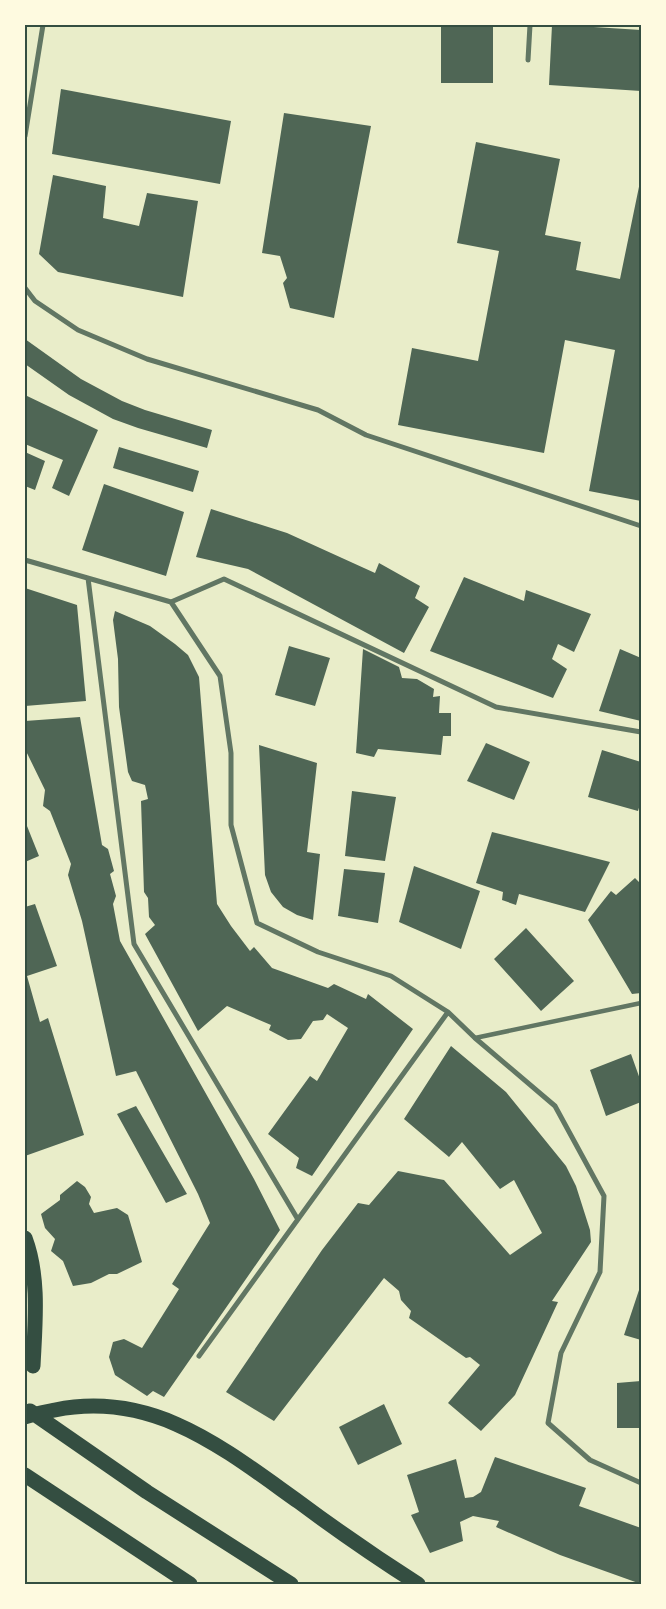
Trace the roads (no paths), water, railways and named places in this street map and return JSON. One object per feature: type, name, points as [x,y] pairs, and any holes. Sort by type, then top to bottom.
[{"type":"highway","points":[[25,1238],[35,1286],[33,1366]]},
{"type":"highway","points":[[25,1417],[66,1408],[98,1405],[129,1408],[164,1418],[232,1455],[382,1561],[418,1584]]},
{"type":"highway","points":[[25,1408],[148,1492],[291,1584]]},
{"type":"highway","points":[[25,1475],[190,1584]]},
{"type":"street","points":[[25,136],[43,25]]},
{"type":"street","points":[[528,60],[530,25]]},
{"type":"street","points":[[25,288],[34,301],[78,330],[147,359],[318,410],[366,435],[641,526]]},
{"type":"street","points":[[25,560],[171,602],[224,579],[496,707],[641,732]]},
{"type":"street","points":[[88,578],[134,944],[298,1218]]},
{"type":"street","points":[[171,602],[220,676],[232,753],[231,825],[257,923],[318,952],[391,976],[448,1012],[475,1038],[556,1106],[604,1196],[600,1272],[561,1353],[548,1423],[590,1460],[641,1483]]},
{"type":"street","points":[[475,1038],[641,1003]]},
{"type":"street","points":[[199,1356],[448,1012]]}]
